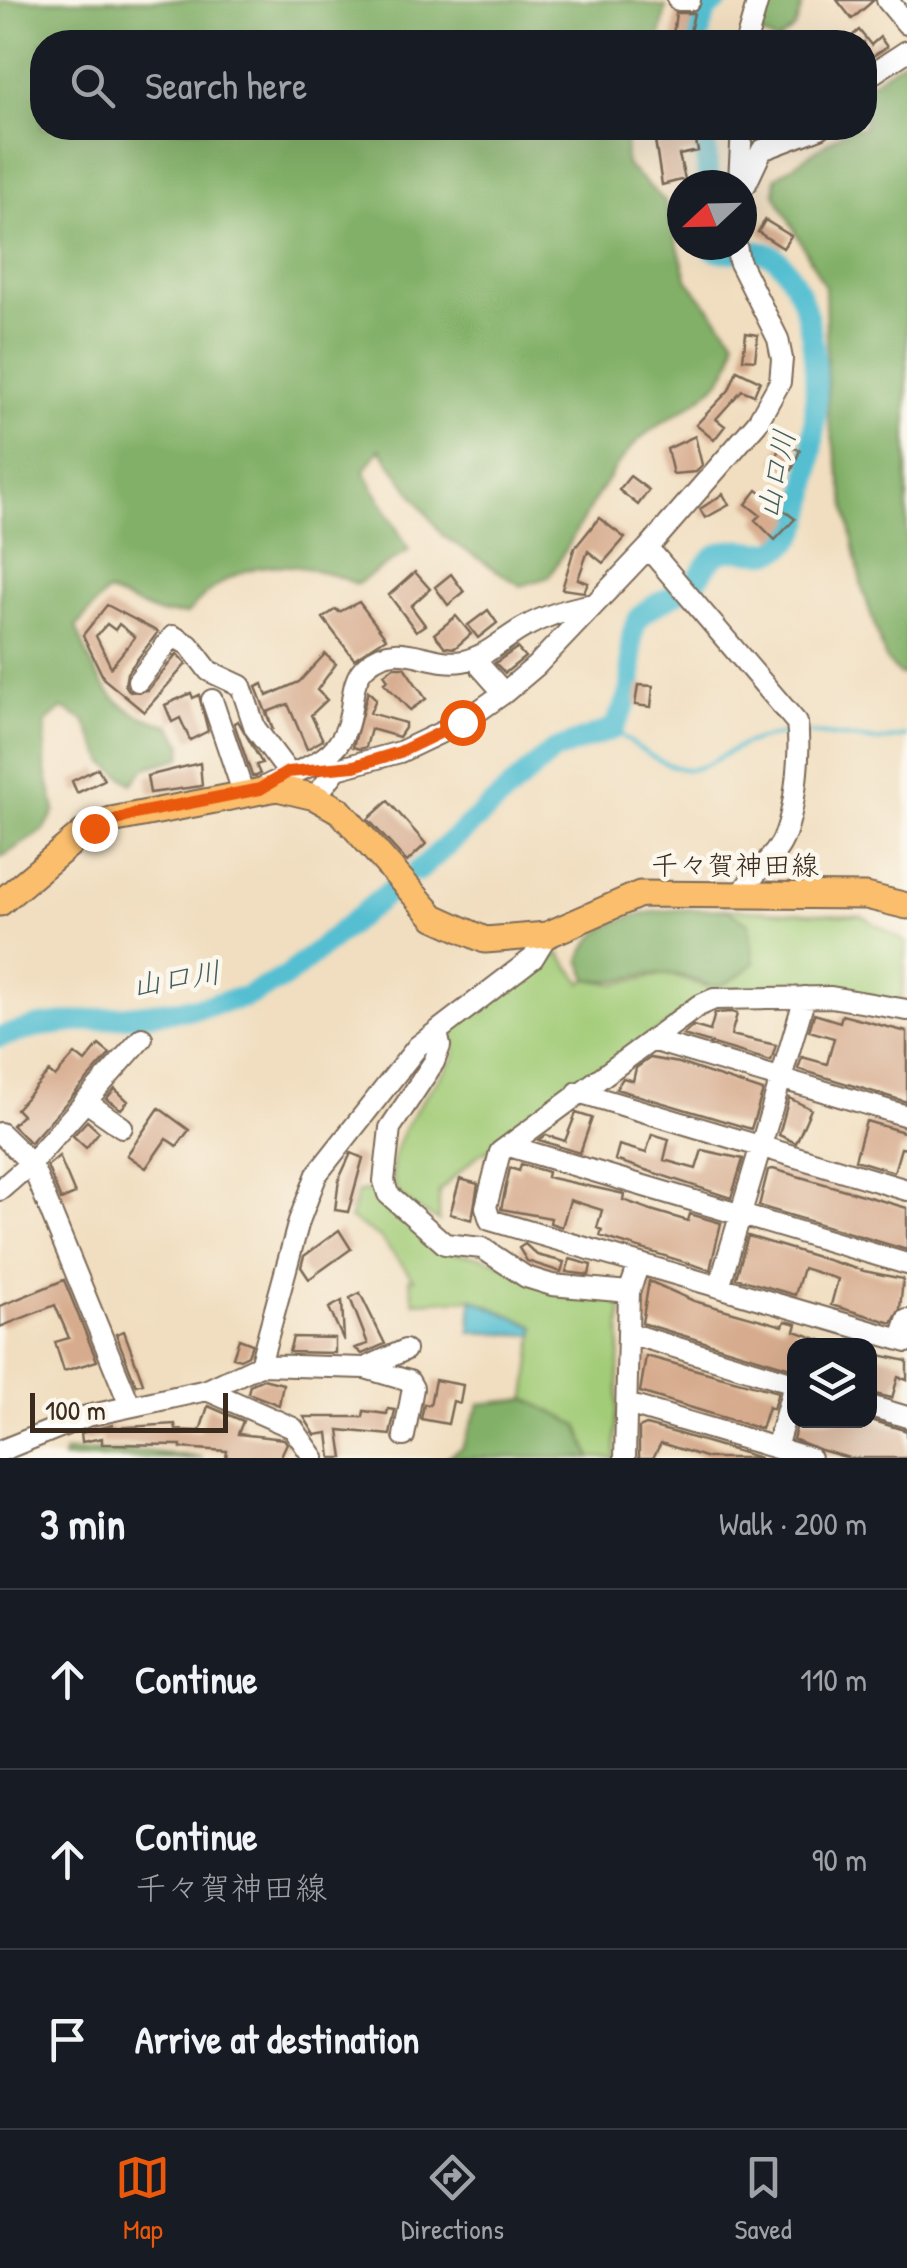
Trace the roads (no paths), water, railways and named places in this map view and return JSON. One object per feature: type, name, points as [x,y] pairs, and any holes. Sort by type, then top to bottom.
[{"type":"main road","name":"千々賀神田線","points":[[0,903],[57,853],[94,828],[134,814],[252,791],[315,797],[340,811],[434,917],[485,940],[547,935],[640,894],[866,896],[907,906]]},
{"type":"street","points":[[678,0],[690,0]]},
{"type":"street","points":[[749,30],[758,0]]},
{"type":"street","points":[[887,0],[907,24]]},
{"type":"street","points":[[877,71],[907,51]]},
{"type":"street","points":[[740,170],[741,140]]},
{"type":"street","points":[[753,170],[762,150],[788,140]]},
{"type":"street","points":[[212,700],[252,791],[288,772],[336,769],[400,752],[462,722],[504,693],[648,548],[757,423],[780,382],[782,359],[778,339],[741,260]]},
{"type":"street","points":[[648,548],[798,732],[787,829],[779,847],[743,892]]},
{"type":"street","points":[[311,768],[346,730],[356,680],[378,658],[394,652],[443,661],[480,656],[548,616],[595,604]]},
{"type":"street","points":[[138,681],[174,636],[189,645],[209,670],[241,686],[255,728],[288,772]]},
{"type":"street","points":[[480,656],[480,667],[504,693]]},
{"type":"street","points":[[315,797],[336,769]]},
{"type":"street","points":[[260,1364],[299,1221],[318,1174],[400,1065],[533,958],[547,935]]},
{"type":"street","points":[[905,1334],[719,1287],[490,1220],[486,1207],[500,1152],[578,1092],[714,999],[806,997],[907,1010]]},
{"type":"street","points":[[719,1287],[806,997]]},
{"type":"street","points":[[437,1032],[440,1046],[434,1062],[390,1128],[384,1181],[388,1194],[445,1244],[482,1248],[526,1277],[552,1285],[629,1292]]},
{"type":"street","points":[[0,1190],[31,1163],[142,1038]]},
{"type":"street","points":[[651,1040],[907,1116]]},
{"type":"street","points":[[578,1092],[907,1190]]},
{"type":"street","points":[[85,1102],[122,1127]]},
{"type":"street","points":[[0,1133],[31,1163],[129,1403]]},
{"type":"street","points":[[509,1146],[907,1264]]},
{"type":"street","points":[[625,1458],[629,1292],[639,1264]]},
{"type":"street","points":[[628,1334],[787,1382]]},
{"type":"street","points":[[365,1368],[405,1350]]},
{"type":"street","points":[[0,1451],[129,1403],[207,1390],[260,1364],[365,1368],[409,1381],[413,1388],[404,1436]]},
{"type":"street","points":[[207,1390],[293,1428],[314,1458]]},
{"type":"street","points":[[627,1404],[810,1458]]},
{"type":"street","points":[[877,1408],[907,1417]]},
{"type":"street","points":[[776,1448],[787,1409]]},
{"type":"water","points":[[472,1299],[535,1327],[534,1335],[470,1332]]},
{"type":"waterway","name":"山口川","points":[[700,30],[706,10],[719,0]]},
{"type":"waterway","name":"山口川","points":[[703,140],[707,170]]},
{"type":"waterway","name":"山口川","points":[[418,871],[553,751],[613,729],[630,693],[632,635],[643,614],[694,582],[715,556],[737,550],[773,551],[790,540],[799,526],[806,500],[816,393],[811,334],[794,282],[779,261],[757,251]]},
{"type":"waterway","points":[[613,729],[671,766],[690,769],[705,766],[758,739],[788,734]]},
{"type":"waterway","points":[[808,733],[879,741],[907,736]]},
{"type":"waterway","name":"山口川","points":[[0,1037],[40,1026],[197,1008],[245,997],[284,978],[389,892]]}]
